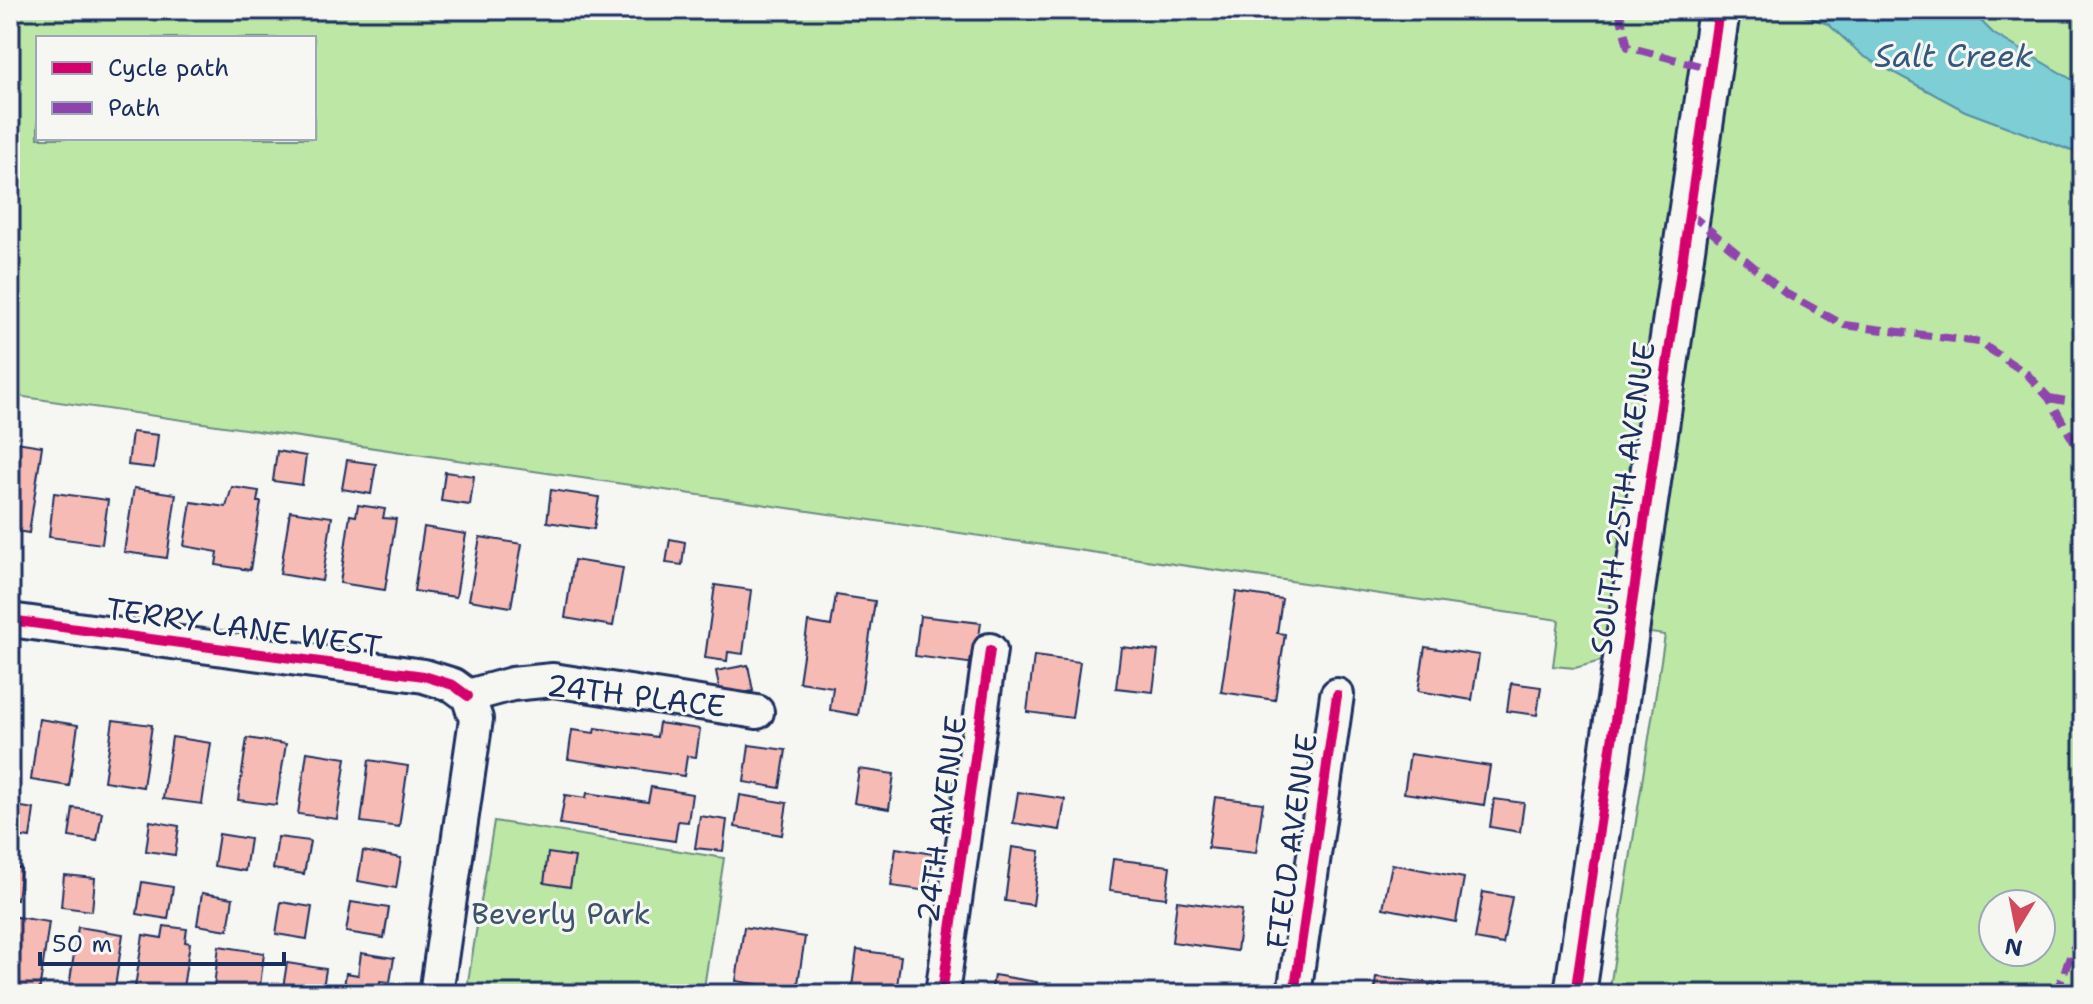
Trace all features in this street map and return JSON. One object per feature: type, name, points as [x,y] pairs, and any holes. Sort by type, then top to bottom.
[{"type":"street","name":"SOUTH 25TH AVENUE","points":[[1575,994],[1717,26]]},
{"type":"street","name":"TERRY LANE WEST","points":[[10,620],[424,676],[453,685],[468,696]]},
{"type":"street","name":"24TH AVENUE","points":[[942,994],[990,650]]},
{"type":"street","name":"24TH PLACE","points":[[468,696],[512,684],[553,680],[757,712]]},
{"type":"street","name":"FIELD AVENUE","points":[[1294,994],[1337,695]]},
{"type":"street","points":[[436,994],[476,719],[468,696]]},
{"type":"green space","points":[[10,10],[2083,10],[2083,994],[1609,994],[1665,635],[1608,627],[1601,661],[1575,668],[1553,666],[1559,620],[10,395]]},
{"type":"green space","name":"Beverly Park","points":[[494,821],[724,858],[703,994],[466,994]]},
{"type":"water","name":"Salt Creek","points":[[1785,10],[1970,10],[1994,34],[2083,86],[2083,155],[1965,111],[1863,56],[1828,24]]},
{"type":"building","points":[[132,432],[158,435],[154,468],[128,465]]},
{"type":"building","points":[[16,442],[42,446],[29,533],[10,530],[10,470]]},
{"type":"building","points":[[277,451],[306,456],[302,485],[273,481]]},
{"type":"building","points":[[347,460],[376,464],[371,494],[342,489]]},
{"type":"building","points":[[445,472],[474,476],[470,505],[441,501]]},
{"type":"building","points":[[232,487],[259,491],[257,502],[261,502],[250,570],[216,565],[218,552],[184,546],[191,502],[226,507]]},
{"type":"building","points":[[134,488],[176,494],[167,558],[124,552]]},
{"type":"building","points":[[551,490],[599,497],[594,529],[547,522]]},
{"type":"building","points":[[54,493],[108,500],[102,544],[49,537]]},
{"type":"building","points":[[358,505],[385,509],[383,518],[396,519],[385,590],[340,583],[350,515],[356,516]]},
{"type":"building","points":[[290,511],[332,517],[322,581],[280,574]]},
{"type":"building","points":[[424,527],[466,534],[456,597],[414,591]]},
{"type":"building","points":[[480,537],[522,544],[511,607],[469,600]]},
{"type":"building","points":[[670,539],[685,542],[682,565],[666,563]]},
{"type":"building","points":[[574,560],[623,568],[613,626],[565,618]]},
{"type":"building","points":[[715,585],[751,590],[743,654],[728,652],[727,661],[705,658]]},
{"type":"building","points":[[1236,592],[1282,599],[1277,633],[1285,634],[1275,700],[1221,692]]},
{"type":"building","points":[[836,595],[875,601],[858,715],[830,710],[833,687],[799,682],[808,622],[831,626]]},
{"type":"building","points":[[920,616],[981,623],[975,664],[915,656]]},
{"type":"building","points":[[1121,647],[1158,651],[1153,692],[1116,688]]},
{"type":"building","points":[[1425,647],[1479,655],[1472,700],[1418,691]]},
{"type":"building","points":[[1034,656],[1080,662],[1072,718],[1027,712]]},
{"type":"building","points":[[748,665],[753,691],[721,697],[716,671]]},
{"type":"building","points":[[1511,683],[1541,687],[1537,715],[1507,711]]},
{"type":"building","points":[[39,719],[78,725],[69,786],[31,780]]},
{"type":"building","points":[[113,720],[152,725],[143,787],[104,781]]},
{"type":"building","points":[[659,723],[700,729],[696,757],[687,756],[684,776],[568,759],[572,730],[594,733],[595,728],[657,737]]},
{"type":"building","points":[[172,737],[211,743],[202,804],[163,799]]},
{"type":"building","points":[[247,738],[286,744],[276,805],[238,800]]},
{"type":"building","points":[[749,745],[786,750],[780,788],[744,782]]},
{"type":"building","points":[[307,752],[346,758],[337,819],[298,814]]},
{"type":"building","points":[[1410,754],[1490,766],[1484,805],[1404,793]]},
{"type":"building","points":[[369,760],[408,766],[399,827],[361,822]]},
{"type":"building","points":[[859,769],[894,774],[889,809],[854,803]]},
{"type":"building","points":[[651,787],[692,794],[688,822],[678,821],[675,841],[560,824],[565,795],[586,798],[587,793],[648,802]]},
{"type":"building","points":[[1018,792],[1065,799],[1060,830],[1013,823]]},
{"type":"building","points":[[740,795],[787,803],[782,835],[735,827]]},
{"type":"building","points":[[1215,797],[1263,803],[1256,853],[1208,848]]},
{"type":"building","points":[[1494,799],[1524,803],[1520,832],[1490,827]]},
{"type":"building","points":[[10,805],[34,809],[30,838],[10,835]]},
{"type":"building","points":[[73,808],[102,812],[97,841],[69,837]]},
{"type":"building","points":[[700,816],[727,820],[723,851],[695,848]]},
{"type":"building","points":[[150,821],[179,826],[175,855],[146,851]]},
{"type":"building","points":[[219,834],[250,839],[245,871],[214,866]]},
{"type":"building","points":[[278,837],[310,841],[304,874],[273,869]]},
{"type":"building","points":[[1012,847],[1040,851],[1033,905],[1005,901]]},
{"type":"building","points":[[896,848],[933,854],[928,891],[891,886]]},
{"type":"building","points":[[363,851],[401,858],[396,888],[358,881]]},
{"type":"building","points":[[548,853],[575,857],[570,887],[544,883]]},
{"type":"building","points":[[1113,859],[1170,866],[1166,898],[1109,891]]},
{"type":"building","points":[[1392,864],[1464,878],[1456,922],[1383,908]]},
{"type":"building","points":[[10,867],[21,868],[17,900],[10,899]]},
{"type":"building","points":[[64,875],[95,878],[92,911],[61,907]]},
{"type":"building","points":[[142,882],[173,887],[168,919],[137,914]]},
{"type":"building","points":[[1483,892],[1512,897],[1503,944],[1475,939]]},
{"type":"building","points":[[202,893],[233,898],[228,930],[197,925]]},
{"type":"building","points":[[1177,901],[1242,910],[1237,951],[1172,942]]},
{"type":"building","points":[[281,902],[312,907],[307,939],[276,934]]},
{"type":"building","points":[[351,902],[389,908],[384,938],[346,932]]},
{"type":"building","points":[[10,916],[49,922],[39,993],[10,989]]},
{"type":"building","points":[[164,926],[187,929],[185,942],[190,943],[182,994],[134,994],[143,935],[162,938]]},
{"type":"building","points":[[78,927],[123,934],[114,994],[68,994]]},
{"type":"building","points":[[744,927],[805,937],[797,990],[736,981]]},
{"type":"building","points":[[219,946],[264,953],[259,994],[213,994]]},
{"type":"building","points":[[857,950],[901,956],[896,994],[851,994]]},
{"type":"building","points":[[361,953],[394,958],[390,982],[380,981],[378,994],[343,994],[346,973],[358,975]]},
{"type":"building","points":[[287,963],[326,969],[322,994],[282,994]]},
{"type":"building","points":[[994,975],[1037,982],[1036,994],[991,994]]},
{"type":"building","points":[[1376,977],[1442,984],[1441,994],[1374,994]]},
{"type":"marked path","points":[[1619,10],[1628,47],[1711,69]]},
{"type":"marked path","points":[[1689,213],[1785,293],[1844,325],[1979,342],[2027,374],[2049,398],[2083,458]]},
{"type":"marked path","points":[[2049,398],[2083,404]]},
{"type":"marked path","points":[[2056,994],[2073,949],[2083,937]]},
{"type":"cycle path","points":[[1575,994],[1719,10]]},
{"type":"cycle path","points":[[10,620],[424,676],[453,685],[468,696]]},
{"type":"cycle path","points":[[942,994],[990,650]]},
{"type":"cycle path","points":[[1294,994],[1337,695]]}]
